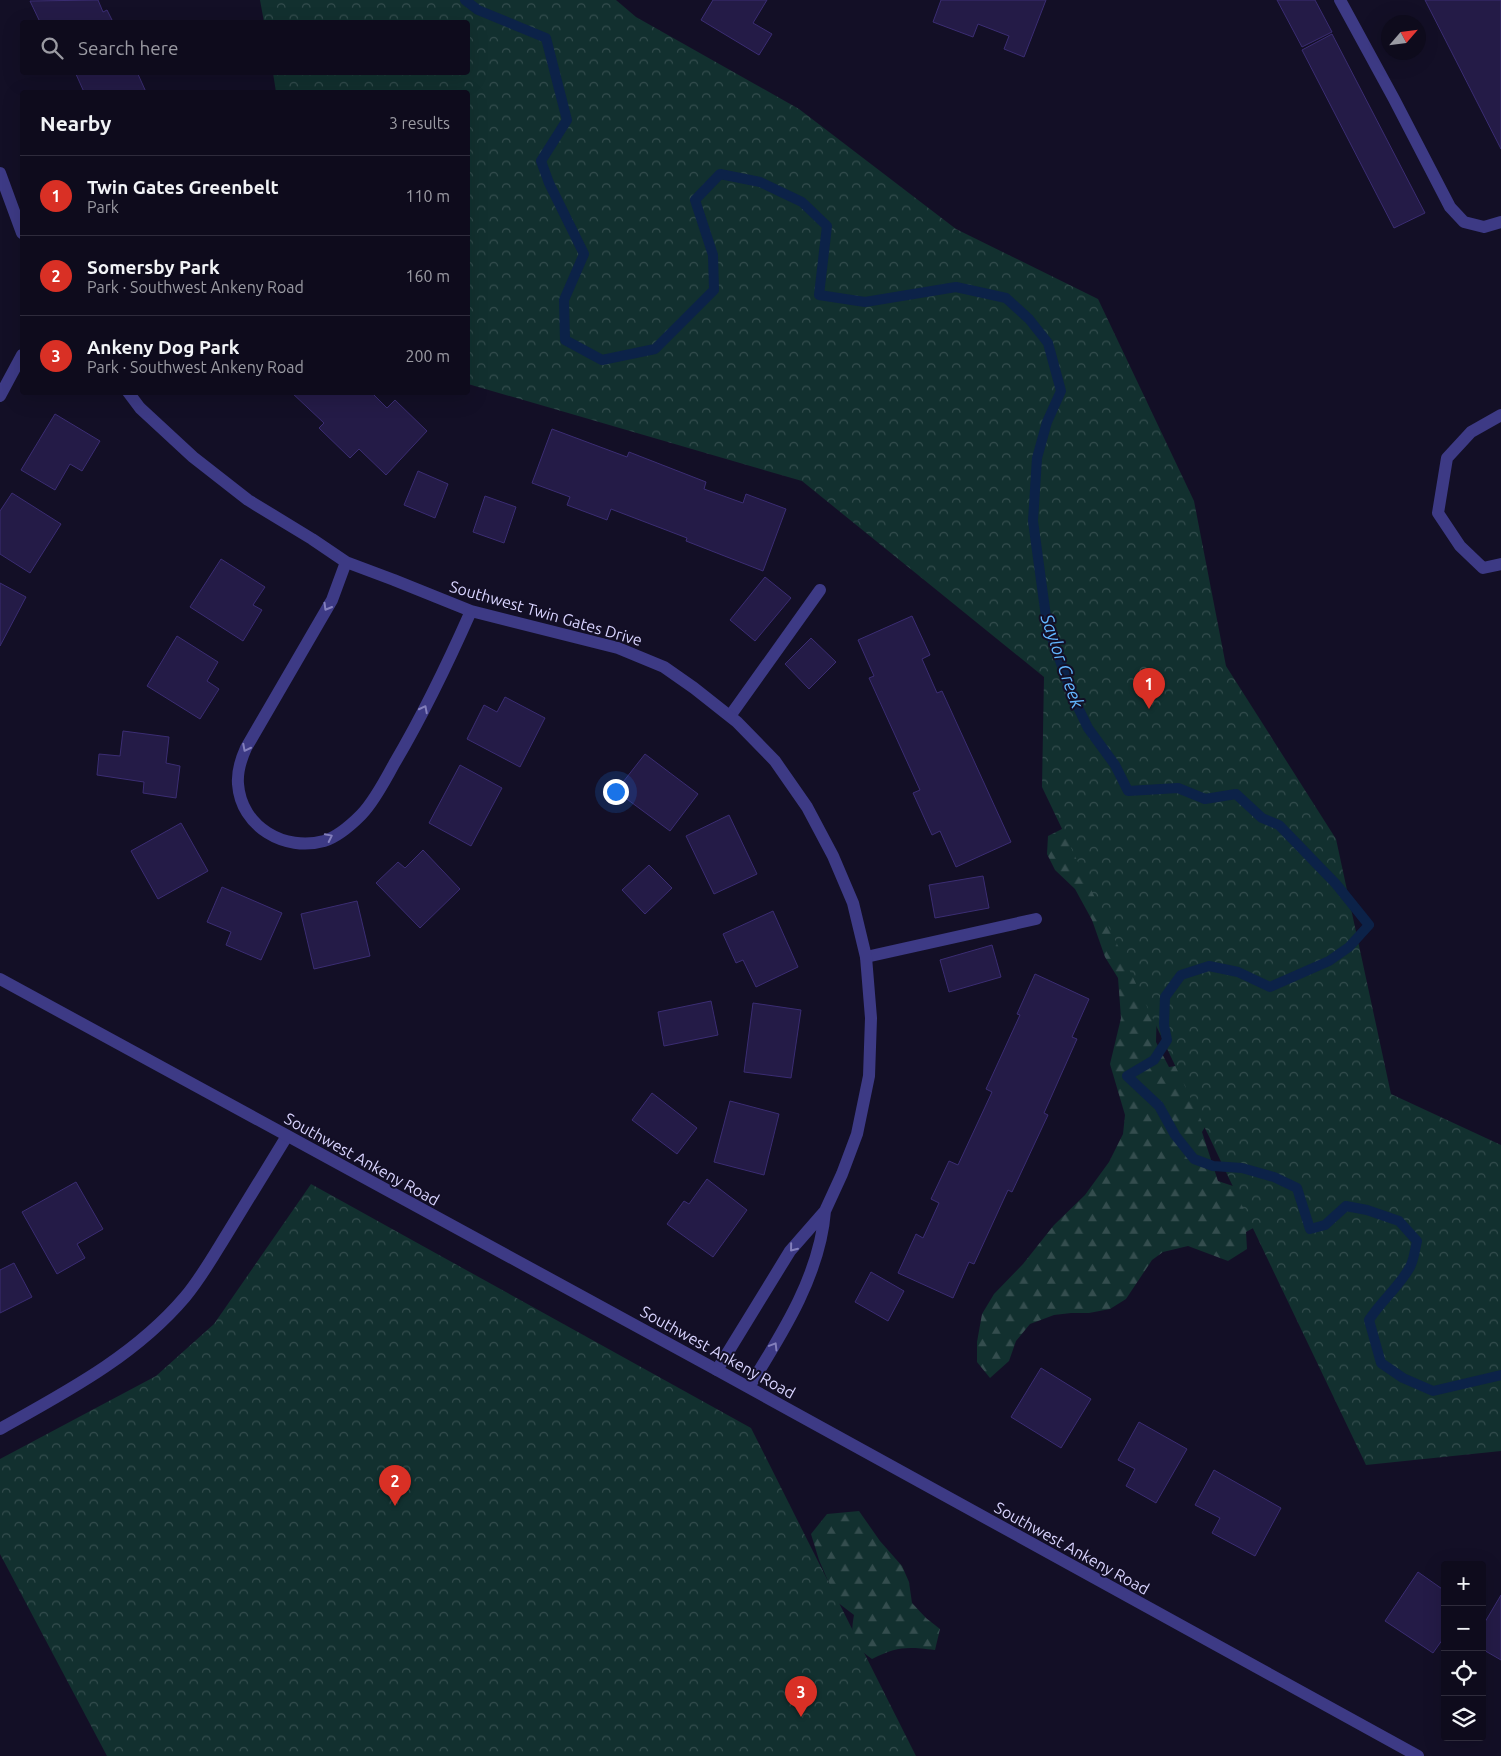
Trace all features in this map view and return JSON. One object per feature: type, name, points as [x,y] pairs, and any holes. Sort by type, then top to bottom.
[{"type":"street","points":[[1340,0],[1450,206],[1464,222],[1484,227],[1501,222]]},
{"type":"street","points":[[0,173],[20,228]]},
{"type":"street","points":[[0,396],[20,359]]},
{"type":"street","name":"Southwest Twin Gates Drive","points":[[130,395],[140,408],[193,457],[248,500],[346,562],[471,611],[562,633],[627,652],[664,667],[730,716],[774,761],[807,807],[834,856],[853,903],[866,957],[871,1018],[869,1076],[857,1134],[825,1211],[790,1251],[717,1370]]},
{"type":"street","points":[[1501,414],[1471,432],[1447,458],[1438,513],[1460,546],[1483,568],[1501,564]]},
{"type":"street","points":[[346,562],[332,600],[239,762],[238,785],[244,806],[256,825],[280,840],[299,844],[325,841],[346,828],[363,813],[411,734],[454,651],[471,611]]},
{"type":"street","points":[[730,716],[820,590]]},
{"type":"street","points":[[866,957],[1036,919]]},
{"type":"street","name":"Southwest Ankeny Road","points":[[0,980],[749,1387],[1418,1756]]},
{"type":"street","points":[[0,1429],[73,1388],[116,1360],[155,1328],[185,1296],[212,1258],[287,1136]]},
{"type":"street","name":"Southwest Twin Gates Drive","points":[[749,1387],[779,1338],[809,1274],[819,1250],[825,1211]]},
{"type":"green space","points":[[260,0],[616,0],[636,17],[799,109],[956,229],[1098,299],[1194,501],[1226,666],[1336,839],[1391,1094],[1501,1145],[1501,1451],[1366,1465],[1042,787],[1044,677],[802,481],[470,385],[470,90],[276,90],[273,75],[470,75],[470,20],[264,20]]},
{"type":"green space","points":[[1076,822],[1157,1005],[1156,1042],[1169,1067],[1215,1060],[1212,1116],[1202,1132],[1218,1181],[1251,1192],[1266,1221],[1246,1232],[1247,1249],[1228,1261],[1188,1246],[1163,1252],[1152,1260],[1126,1299],[1110,1309],[1089,1313],[1054,1315],[1030,1324],[1016,1341],[1009,1361],[990,1378],[977,1362],[977,1342],[982,1314],[994,1294],[1023,1264],[1054,1225],[1085,1195],[1109,1162],[1123,1134],[1125,1115],[1110,1064],[1121,1018],[1118,978],[1105,957],[1092,920],[1075,889],[1055,870],[1047,854],[1048,836]]},
{"type":"green space","points":[[311,1184],[751,1428],[916,1756],[107,1756],[0,1554],[0,1459],[156,1376],[214,1324]]},
{"type":"green space","points":[[859,1511],[880,1541],[902,1566],[909,1582],[912,1603],[940,1629],[935,1650],[903,1648],[872,1659],[856,1645],[852,1630],[854,1615],[837,1602],[819,1560],[811,1534],[827,1514]]},
{"type":"building","points":[[98,0],[103,12],[107,10],[112,20],[39,20],[30,1]]},
{"type":"building","points":[[713,0],[767,0],[753,23],[772,34],[759,55],[701,20]]},
{"type":"building","points":[[941,0],[1046,0],[1024,57],[1004,49],[1009,36],[978,24],[973,37],[933,22]]},
{"type":"building","points":[[1277,0],[1315,0],[1332,32],[1302,47]]},
{"type":"building","points":[[1425,0],[1501,0],[1501,149]]},
{"type":"building","points":[[1332,34],[1425,213],[1394,228],[1302,50]]},
{"type":"building","points":[[76,75],[138,75],[145,90],[83,90]]},
{"type":"building","points":[[294,395],[374,395],[387,408],[395,400],[427,431],[386,475],[359,449],[350,458],[319,428],[324,423]]},
{"type":"building","points":[[55,414],[100,441],[82,471],[70,464],[55,490],[21,470]]},
{"type":"building","points":[[552,429],[627,457],[629,452],[706,482],[704,489],[743,503],[746,494],[786,509],[763,571],[686,541],[687,538],[611,509],[607,520],[567,505],[570,497],[532,483]]},
{"type":"building","points":[[418,471],[448,484],[435,518],[404,505]]},
{"type":"building","points":[[12,493],[61,524],[30,573],[0,554],[0,511]]},
{"type":"building","points":[[485,496],[516,507],[504,543],[473,532]]},
{"type":"building","points":[[221,559],[265,587],[253,605],[262,610],[243,641],[190,607]]},
{"type":"building","points":[[765,577],[791,598],[755,641],[730,620]]},
{"type":"building","points":[[0,583],[26,597],[0,646]]},
{"type":"building","points":[[912,616],[930,655],[922,659],[937,693],[942,691],[1011,842],[956,867],[940,831],[932,835],[913,793],[920,790],[869,678],[874,676],[858,640]]},
{"type":"building","points":[[177,636],[218,662],[207,681],[219,689],[200,719],[147,686]]},
{"type":"building","points":[[811,638],[836,662],[809,689],[785,664]]},
{"type":"building","points":[[505,697],[545,718],[520,767],[467,739],[484,705],[497,712]]},
{"type":"building","points":[[123,731],[169,737],[166,763],[180,766],[176,798],[143,793],[144,782],[97,775],[99,754],[120,756]]},
{"type":"building","points":[[645,754],[698,794],[670,831],[616,791]]},
{"type":"building","points":[[460,765],[502,788],[471,846],[429,823]]},
{"type":"building","points":[[729,815],[757,874],[714,894],[686,836]]},
{"type":"building","points":[[181,823],[208,871],[158,899],[131,851]]},
{"type":"building","points":[[423,850],[460,889],[420,928],[376,883],[398,862],[405,868]]},
{"type":"building","points":[[649,865],[672,888],[645,914],[622,890]]},
{"type":"building","points":[[983,876],[989,908],[935,918],[929,885]]},
{"type":"building","points":[[222,887],[282,913],[261,960],[226,945],[231,932],[207,922]]},
{"type":"building","points":[[357,901],[370,956],[314,969],[301,914]]},
{"type":"building","points":[[773,911],[798,967],[756,987],[743,960],[736,963],[723,934]]},
{"type":"building","points":[[992,945],[1001,977],[949,992],[940,960]]},
{"type":"building","points":[[1035,974],[1089,999],[1072,1037],[1077,1039],[1044,1113],[1048,1115],[1012,1192],[1008,1190],[974,1264],[969,1262],[953,1298],[898,1273],[916,1234],[923,1238],[939,1203],[931,1199],[949,1161],[958,1165],[992,1092],[986,1089],[1020,1015],[1017,1014]]},
{"type":"building","points":[[711,1001],[718,1035],[664,1046],[658,1012]]},
{"type":"building","points":[[753,1003],[801,1010],[791,1078],[744,1072]]},
{"type":"building","points":[[652,1093],[697,1128],[677,1154],[632,1120]]},
{"type":"building","points":[[730,1101],[779,1114],[764,1175],[714,1162]]},
{"type":"building","points":[[707,1179],[747,1210],[713,1257],[667,1224],[684,1201],[689,1204]]},
{"type":"building","points":[[76,1182],[103,1229],[77,1244],[85,1258],[57,1274],[22,1212]]},
{"type":"building","points":[[14,1263],[32,1297],[0,1313],[0,1270]]},
{"type":"building","points":[[871,1272],[904,1291],[888,1321],[855,1302]]},
{"type":"building","points":[[1041,1368],[1091,1399],[1061,1448],[1011,1417]]},
{"type":"building","points":[[1139,1422],[1187,1449],[1156,1503],[1126,1486],[1135,1469],[1118,1460]]},
{"type":"building","points":[[1214,1470],[1281,1508],[1255,1556],[1212,1533],[1220,1518],[1195,1505]]},
{"type":"building","points":[[1418,1572],[1441,1588],[1441,1642],[1433,1653],[1385,1621]]},
{"type":"building","points":[[1501,1595],[1501,1660],[1486,1651],[1486,1620]]},
{"type":"waterway","name":"Saylor Creek","points":[[465,0],[478,10],[546,38],[567,120],[541,161],[549,183],[584,254],[564,300],[565,340],[602,360],[655,349],[714,290],[713,255],[695,200],[720,174],[760,182],[802,202],[827,226],[819,295],[865,302],[956,287],[1006,298],[1029,319],[1048,343],[1061,391],[1047,422],[1037,458],[1033,521],[1047,624],[1073,697],[1088,728],[1115,765],[1128,791],[1178,788],[1205,799],[1236,794],[1262,818],[1279,825],[1336,884],[1369,925],[1349,947],[1329,961],[1270,987],[1238,972],[1209,966],[1181,975],[1165,997],[1164,1025],[1167,1040],[1154,1060],[1127,1076],[1159,1106],[1175,1135],[1194,1159],[1213,1166],[1242,1168],[1274,1177],[1297,1188],[1310,1229],[1325,1225],[1346,1206],[1367,1210],[1399,1221],[1417,1241],[1410,1267],[1369,1320],[1381,1363],[1403,1378],[1433,1391],[1501,1375]]},
{"type":"place","name":"Twin Gates Greenbelt","points":[[1149,709]]},
{"type":"place","name":"Somersby Park","points":[[395,1506]]},
{"type":"place","name":"Ankeny Dog Park","points":[[801,1717]]}]
